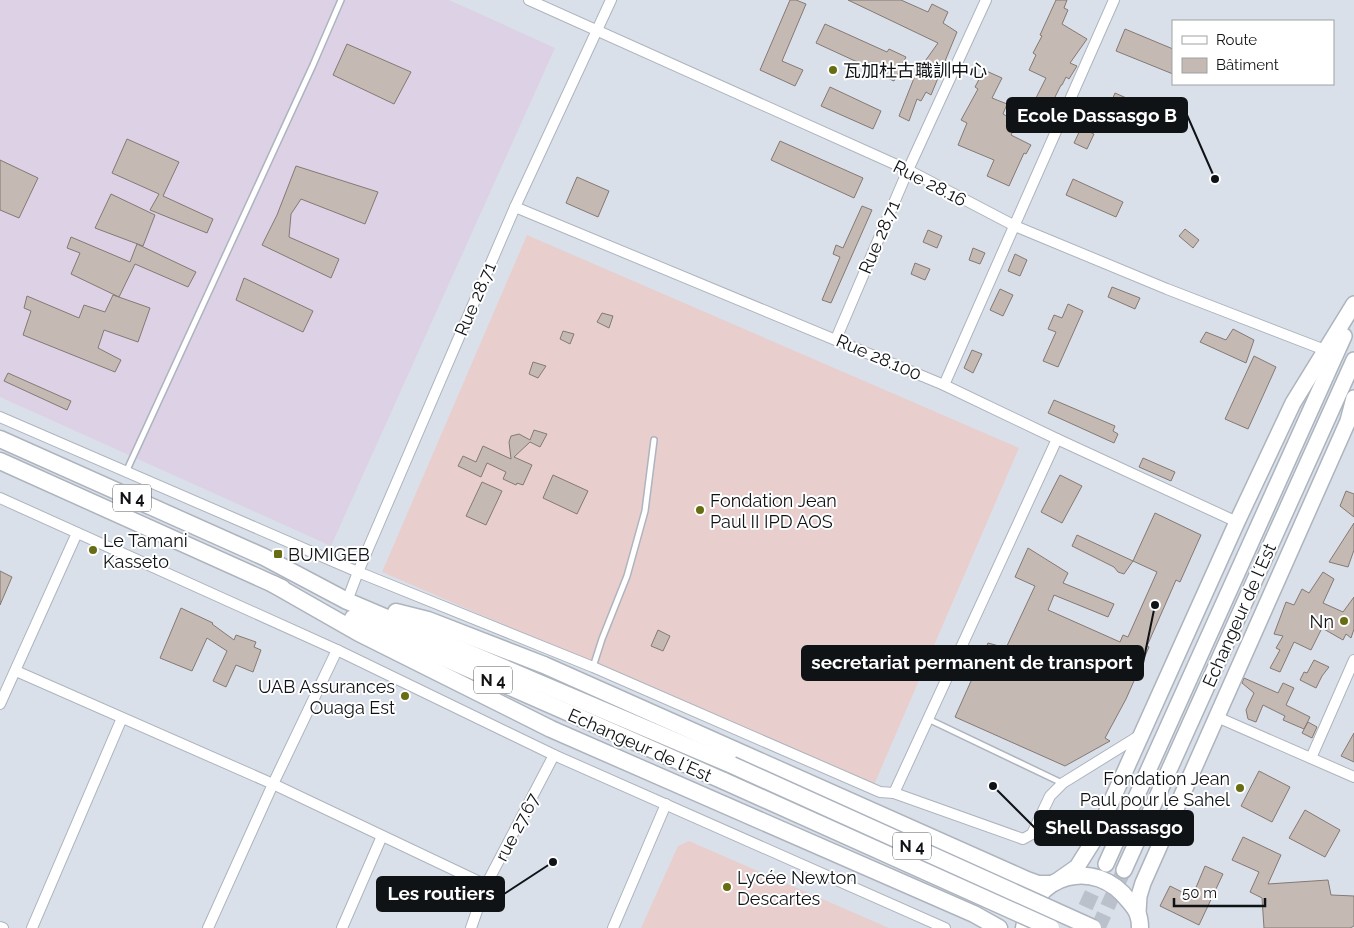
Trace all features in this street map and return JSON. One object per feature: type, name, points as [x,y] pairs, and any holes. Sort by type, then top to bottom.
[{"type":"highway","name":"Echangeur de l´Est","points":[[0,439],[264,557],[347,601],[732,765],[1093,928]]},
{"type":"highway","name":"Echangeur de l´Est","points":[[0,462],[273,584],[724,781],[1051,928]]},
{"type":"highway","points":[[273,584],[359,633],[551,729],[974,914],[998,928]]},
{"type":"highway","points":[[347,601],[428,620],[544,665],[1027,880],[1038,884],[1055,882],[1080,875],[1101,879],[1120,890],[1142,922]]},
{"type":"highway","points":[[1024,928],[1026,916],[1031,905],[1038,895],[1055,882]]},
{"type":"main road","points":[[1331,352],[1354,304]]},
{"type":"main road","points":[[1055,882],[1076,868],[1094,840],[1237,522],[1293,403],[1331,352],[1354,314]]},
{"type":"main road","name":"Echangeur de l´Est","points":[[1106,864],[1331,352]]},
{"type":"main road","name":"Echangeur de l´Est","points":[[1124,870],[1354,360]]},
{"type":"main road","points":[[1142,922],[1139,896],[1143,883],[1351,414],[1354,398]]},
{"type":"street","name":"Rue 28.16","points":[[529,0],[908,170],[1016,226],[1167,289],[1331,352]]},
{"type":"street","name":"Rue 28.71","points":[[347,601],[515,207],[611,0]]},
{"type":"street","name":"Rue 28.71","points":[[836,339],[908,170],[986,0]]},
{"type":"street","points":[[944,385],[1016,226],[1114,0]]},
{"type":"street","name":"Rue 28.100","points":[[515,207],[944,385],[1237,522]]},
{"type":"street","points":[[0,417],[358,572],[593,667],[880,792],[894,793],[1023,839],[1032,834],[1050,796],[1063,783],[1142,734]]},
{"type":"street","points":[[894,793],[1057,439]]},
{"type":"street","points":[[0,498],[337,650],[554,755],[945,928]]},
{"type":"street","points":[[0,704],[78,533]]},
{"type":"street","points":[[208,928],[273,784],[337,650]]},
{"type":"street","points":[[1311,758],[1351,673],[1354,660]]},
{"type":"street","points":[[16,671],[273,784],[486,885]]},
{"type":"street","points":[[1217,717],[1354,777]]},
{"type":"street","points":[[32,928],[122,718]]},
{"type":"street","name":"rue 27.67","points":[[471,928],[486,885],[554,755]]},
{"type":"street","points":[[613,928],[666,804]]},
{"type":"street","points":[[342,928],[382,836]]},
{"type":"lane","points":[[126,473],[341,0]]},
{"type":"lane","points":[[593,667],[627,576],[645,511],[654,440]]},
{"type":"lane","points":[[928,719],[1063,783]]},
{"type":"shaded area","name":"BUMIGEB","points":[[0,0],[449,0],[555,48],[331,546],[0,397]]},
{"type":"shaded area","name":"Fondation Jean Paul II IPD AOS","points":[[527,235],[1019,448],[874,785],[382,572]]},
{"type":"shaded area","name":"Lycée Newton Descartes","points":[[689,841],[889,928],[641,928],[678,846]]},
{"type":"building","points":[[790,0],[806,4],[782,61],[803,70],[795,86],[760,70]]},
{"type":"building","points":[[848,0],[901,0],[928,12],[932,4],[948,12],[943,23],[957,32],[931,95],[926,92],[921,101],[917,99],[909,121],[899,116],[920,63],[923,64],[938,43]]},
{"type":"building","points":[[1056,0],[1067,0],[1064,8],[1068,10],[1062,24],[1087,39],[1070,63],[1077,66],[1069,79],[1066,77],[1061,85],[1043,121],[1028,114],[1046,78],[1029,70],[1036,55],[1033,53]]},
{"type":"building","points":[[825,24],[887,52],[889,49],[906,57],[894,81],[878,74],[879,72],[816,43]]},
{"type":"building","points":[[1125,29],[1172,49],[1172,74],[1116,51]]},
{"type":"building","points":[[347,44],[411,72],[394,104],[333,75]]},
{"type":"building","points":[[984,70],[1002,78],[992,98],[1007,104],[1003,114],[1017,122],[1011,135],[1031,145],[1026,154],[1024,153],[1009,186],[987,176],[994,160],[958,145],[967,123],[961,120],[978,89],[975,87]]},
{"type":"building","points":[[830,87],[881,111],[873,129],[821,106]]},
{"type":"building","points":[[1115,93],[1165,115],[1158,130],[1109,107]]},
{"type":"building","points":[[1081,128],[1094,134],[1087,149],[1074,143]]},
{"type":"building","points":[[127,139],[179,162],[163,196],[213,219],[207,233],[150,210],[159,194],[112,173]]},
{"type":"building","points":[[780,141],[863,178],[854,198],[771,160]]},
{"type":"building","points":[[0,160],[38,178],[19,218],[0,210]]},
{"type":"building","points":[[296,166],[378,192],[365,224],[301,199],[291,214],[289,237],[339,259],[331,278],[262,245],[277,215]]},
{"type":"building","points":[[577,177],[609,191],[598,217],[566,203]]},
{"type":"building","points":[[1073,179],[1123,202],[1116,217],[1066,195]]},
{"type":"building","points":[[111,194],[155,215],[143,246],[95,228]]},
{"type":"building","points":[[862,206],[872,210],[831,303],[822,300],[840,257],[833,254],[836,245],[843,248]]},
{"type":"building","points":[[1185,229],[1199,240],[1193,248],[1179,236]]},
{"type":"building","points":[[928,230],[942,236],[937,248],[923,242]]},
{"type":"building","points":[[71,237],[130,262],[137,244],[196,272],[188,287],[135,264],[119,297],[71,274],[80,253],[67,248]]},
{"type":"building","points":[[973,248],[985,253],[980,264],[969,260]]},
{"type":"building","points":[[1015,254],[1027,260],[1020,276],[1008,271]]},
{"type":"building","points":[[915,263],[930,269],[925,280],[911,274]]},
{"type":"building","points":[[244,278],[313,311],[303,332],[236,300]]},
{"type":"building","points":[[1112,287],[1140,298],[1135,309],[1108,297]]},
{"type":"building","points":[[1000,289],[1013,295],[1003,316],[990,310]]},
{"type":"building","points":[[113,295],[150,308],[138,342],[104,330],[98,348],[121,360],[115,372],[23,335],[31,311],[24,308],[27,296],[79,318],[84,305],[105,312]]},
{"type":"building","points":[[1068,304],[1083,311],[1058,367],[1043,361],[1056,332],[1048,329],[1054,315],[1062,318]]},
{"type":"building","points":[[602,313],[613,316],[609,328],[597,322]]},
{"type":"building","points":[[1233,329],[1254,340],[1246,363],[1200,342],[1206,332],[1226,340]]},
{"type":"building","points":[[563,331],[574,334],[570,344],[560,339]]},
{"type":"building","points":[[972,350],[982,354],[973,373],[964,368]]},
{"type":"building","points":[[1254,356],[1276,367],[1248,429],[1225,419]]},
{"type":"building","points":[[533,362],[546,366],[538,378],[529,374]]},
{"type":"building","points":[[8,373],[71,401],[67,410],[4,381]]},
{"type":"building","points":[[1054,400],[1115,426],[1113,431],[1118,434],[1114,443],[1048,413]]},
{"type":"building","points":[[534,430],[547,434],[540,447],[530,442],[514,457],[532,465],[523,485],[517,483],[516,485],[503,479],[506,472],[487,463],[481,477],[458,466],[463,456],[476,462],[483,446],[511,459],[509,442],[511,436],[519,434],[530,440]]},
{"type":"building","points":[[1143,458],[1175,472],[1171,481],[1139,467]]},
{"type":"building","points":[[553,475],[588,491],[577,514],[543,498]]},
{"type":"building","points":[[1060,475],[1082,486],[1062,523],[1041,512]]},
{"type":"building","points":[[482,482],[502,491],[486,525],[466,516]]},
{"type":"building","points":[[1346,491],[1354,494],[1354,517],[1340,506]]},
{"type":"building","points":[[1155,513],[1201,535],[1180,582],[1176,580],[1126,699],[1105,738],[1110,741],[1065,766],[955,717],[988,643],[1006,648],[1035,586],[1015,577],[1028,548],[1068,573],[1063,583],[1114,604],[1108,617],[1054,595],[1048,610],[1120,642],[1123,635],[1128,637],[1157,572],[1133,561]]},
{"type":"building","points":[[1354,523],[1354,550],[1348,567],[1329,562]]},
{"type":"building","points":[[1077,535],[1133,561],[1124,574],[1118,572],[1114,567],[1072,546]]},
{"type":"building","points":[[0,571],[12,577],[0,605]]},
{"type":"building","points":[[1323,572],[1334,579],[1323,603],[1343,612],[1354,597],[1354,629],[1351,638],[1346,634],[1343,640],[1322,628],[1311,650],[1294,642],[1280,672],[1270,668],[1280,650],[1276,648],[1283,636],[1274,634],[1286,602],[1294,605],[1302,589],[1309,593]]},
{"type":"building","points":[[181,608],[213,623],[234,640],[236,635],[256,642],[254,647],[261,650],[253,672],[236,665],[226,687],[213,681],[227,651],[207,638],[192,671],[160,658]]},
{"type":"building","points":[[658,630],[670,636],[663,651],[651,646]]},
{"type":"building","points":[[1314,660],[1329,667],[1316,688],[1300,680],[1304,672],[1307,673]]},
{"type":"building","points":[[1244,678],[1278,693],[1283,683],[1294,688],[1286,705],[1310,717],[1304,729],[1283,720],[1285,716],[1263,705],[1256,722],[1248,719],[1246,710],[1254,693],[1242,683]]},
{"type":"building","points":[[1308,722],[1317,727],[1312,738],[1302,733]]},
{"type":"building","points":[[1354,733],[1354,762],[1341,756]]},
{"type":"building","points":[[1259,771],[1290,787],[1272,822],[1241,806]]},
{"type":"building","points":[[1305,810],[1340,830],[1325,857],[1289,838]]},
{"type":"building","points":[[1243,837],[1281,855],[1268,884],[1328,880],[1331,895],[1354,896],[1354,926],[1350,928],[1264,928],[1262,898],[1250,892],[1259,872],[1232,860]]},
{"type":"building","points":[[1205,866],[1223,874],[1199,925],[1160,906],[1170,886],[1192,897]]},
{"type":"tunnel","points":[[1076,928],[1104,867]]},
{"type":"tunnel","points":[[1098,928],[1124,870]]},
{"type":"place","name":"瓦加杜古職訓中心","points":[[833,70]]},
{"type":"place","name":"Ecole Dassasgo B","points":[[1215,179]]},
{"type":"place","name":"Fondation Jean Paul II IPD AOS","points":[[700,510]]},
{"type":"place","name":"Le Tamani Kasseto","points":[[93,550]]},
{"type":"place","name":"BUMIGEB","points":[[278,554]]},
{"type":"place","name":"secretariat permanent de transport","points":[[1155,605]]},
{"type":"place","name":"Nn","points":[[1344,621]]},
{"type":"place","name":"UAB Assurances Ouaga Est","points":[[405,696]]},
{"type":"place","name":"Shell Dassasgo","points":[[993,786]]},
{"type":"place","name":"Fondation Jean Paul pour le Sahel","points":[[1240,788]]},
{"type":"place","name":"Les routiers","points":[[553,862]]},
{"type":"place","name":"Lycée Newton Descartes","points":[[727,887]]}]
